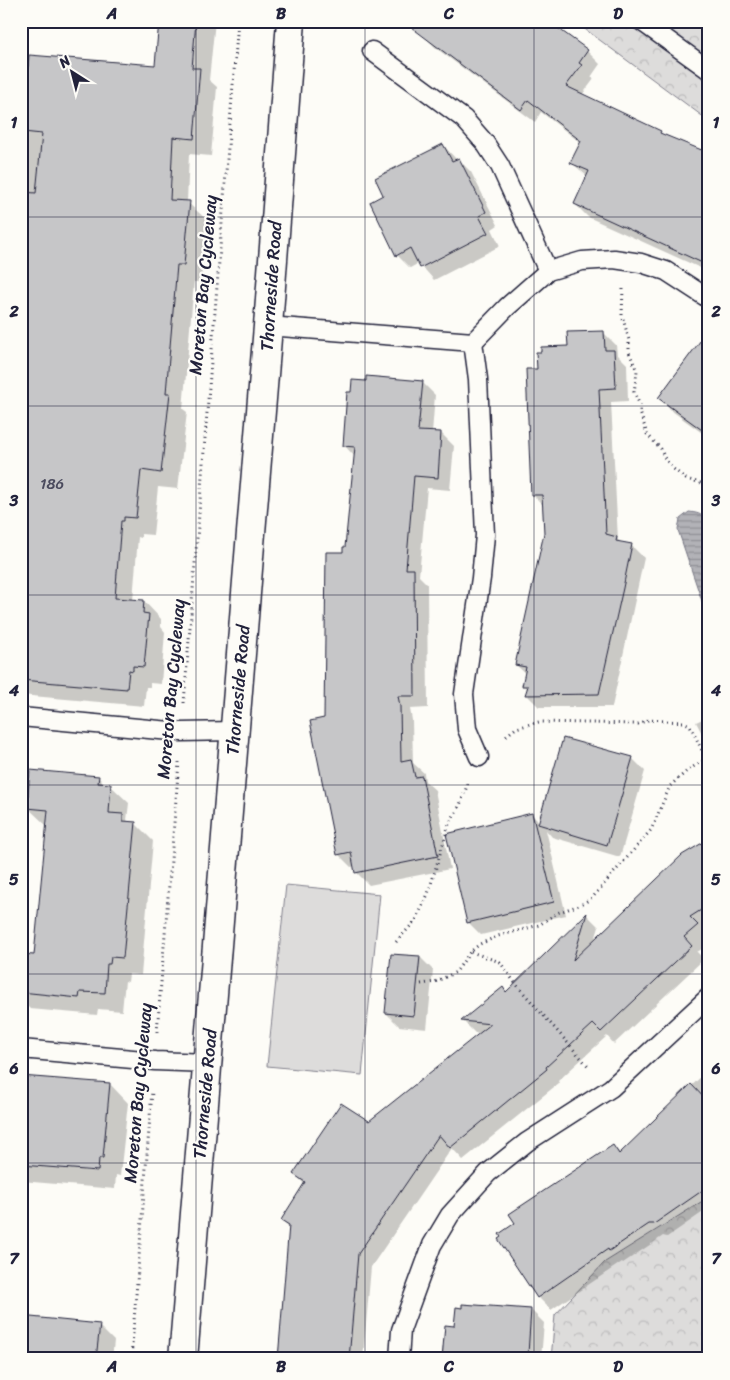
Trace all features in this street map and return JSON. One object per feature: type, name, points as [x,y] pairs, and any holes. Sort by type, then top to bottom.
[{"type":"street","name":"Thorneside Road","points":[[183,1359],[268,326],[291,21]]},
{"type":"lane","points":[[641,21],[709,70]]},
{"type":"lane","points":[[372,50],[464,119],[484,143],[500,166],[548,271]]},
{"type":"lane","points":[[268,326],[473,342],[548,271],[582,261],[614,259],[641,263],[666,271],[709,299]]},
{"type":"lane","points":[[473,342],[478,379],[485,535],[481,578],[464,694],[467,729],[479,757]]},
{"type":"lane","points":[[21,717],[181,732],[234,731]]},
{"type":"lane","points":[[399,1359],[401,1330],[432,1245],[450,1215],[488,1173],[527,1142],[608,1089],[709,997]]},
{"type":"lane","points":[[21,1049],[155,1061],[207,1063]]},
{"type":"path","name":"Moreton Bay Cycleway","points":[[131,1359],[238,21]]},
{"type":"path","points":[[624,260],[622,315],[629,340],[629,352],[637,371],[634,392],[640,405],[640,412],[647,434],[661,449],[671,467],[686,479],[709,485]]},
{"type":"path","points":[[396,942],[416,920],[428,894],[449,824],[460,805],[479,757],[516,728],[539,722],[638,724],[648,720],[683,722],[690,725],[707,758],[688,770],[670,786],[651,830],[592,898],[582,904],[557,913],[539,925],[498,936],[480,944],[470,952],[456,972],[436,982],[421,984]]},
{"type":"path","points":[[470,952],[500,962],[515,984],[608,1089]]},
{"type":"green space","points":[[574,21],[709,21],[709,121]]},
{"type":"green space","points":[[286,885],[380,894],[362,1075],[267,1066]]},
{"type":"green space","points":[[709,1197],[709,1359],[551,1359],[555,1315],[605,1262]]},
{"type":"shaded area","points":[[689,512],[702,516],[709,527],[709,622],[678,530],[680,519]]},
{"type":"building","points":[[159,21],[196,21],[192,68],[200,68],[194,139],[173,137],[170,200],[190,201],[184,265],[177,265],[166,393],[170,393],[161,473],[141,470],[136,518],[124,517],[124,521],[121,521],[115,598],[144,600],[143,613],[149,614],[144,667],[133,666],[133,671],[129,670],[127,689],[21,680],[21,207],[23,192],[36,193],[42,134],[23,132],[29,55],[155,65]]},
{"type":"building","points":[[403,21],[548,21],[588,50],[579,63],[582,65],[566,86],[661,131],[660,133],[709,153],[709,266],[574,204],[589,171],[570,163],[581,141],[528,100],[521,110]]},
{"type":"building","points":[[443,144],[452,161],[459,158],[486,212],[479,216],[488,233],[420,268],[410,248],[396,256],[370,202],[383,195],[375,178]]},
{"type":"building","points":[[709,329],[709,435],[658,398]]},
{"type":"building","points":[[604,331],[605,350],[614,350],[616,388],[599,389],[606,534],[617,537],[616,541],[632,544],[623,588],[599,694],[525,695],[528,686],[522,686],[526,667],[515,665],[544,533],[542,495],[531,495],[526,369],[537,369],[536,352],[541,352],[541,347],[568,346],[567,332]]},
{"type":"building","points":[[366,376],[423,381],[418,431],[441,432],[438,478],[414,476],[406,569],[414,569],[415,696],[398,696],[400,706],[401,761],[411,759],[415,777],[422,776],[438,856],[355,873],[351,852],[337,855],[310,721],[324,718],[326,552],[343,552],[343,547],[345,547],[355,447],[343,446],[347,392],[351,392],[352,380],[366,381]]},
{"type":"building","points":[[563,738],[633,757],[607,845],[538,824]]},
{"type":"building","points":[[30,770],[99,776],[98,783],[111,784],[109,813],[123,814],[123,821],[136,822],[123,958],[111,957],[110,964],[107,964],[105,993],[80,992],[79,998],[21,992],[21,954],[34,955],[48,810],[27,808]]},
{"type":"building","points":[[532,813],[554,902],[467,923],[446,834]]},
{"type":"building","points":[[709,839],[709,905],[690,917],[698,925],[684,937],[692,946],[601,1032],[593,1024],[546,1067],[547,1069],[450,1148],[439,1135],[358,1254],[349,1359],[278,1359],[289,1225],[281,1220],[305,1182],[293,1174],[341,1103],[369,1121],[491,1024],[461,1021],[503,987],[506,992],[587,913],[573,960],[682,855]]},
{"type":"building","points":[[391,954],[420,956],[414,1016],[385,1013]]},
{"type":"building","points":[[21,1076],[110,1083],[103,1158],[99,1158],[98,1171],[21,1165]]},
{"type":"building","points":[[691,1084],[709,1103],[709,1186],[654,1224],[649,1224],[609,1251],[608,1249],[537,1298],[498,1239],[501,1237],[499,1234],[515,1223],[509,1214],[613,1145],[619,1154]]},
{"type":"building","points":[[462,1304],[531,1309],[528,1354],[514,1354],[514,1359],[442,1359],[445,1325],[454,1326],[456,1307],[462,1308]]},
{"type":"building","points":[[21,1316],[100,1324],[96,1359],[21,1359]]}]
